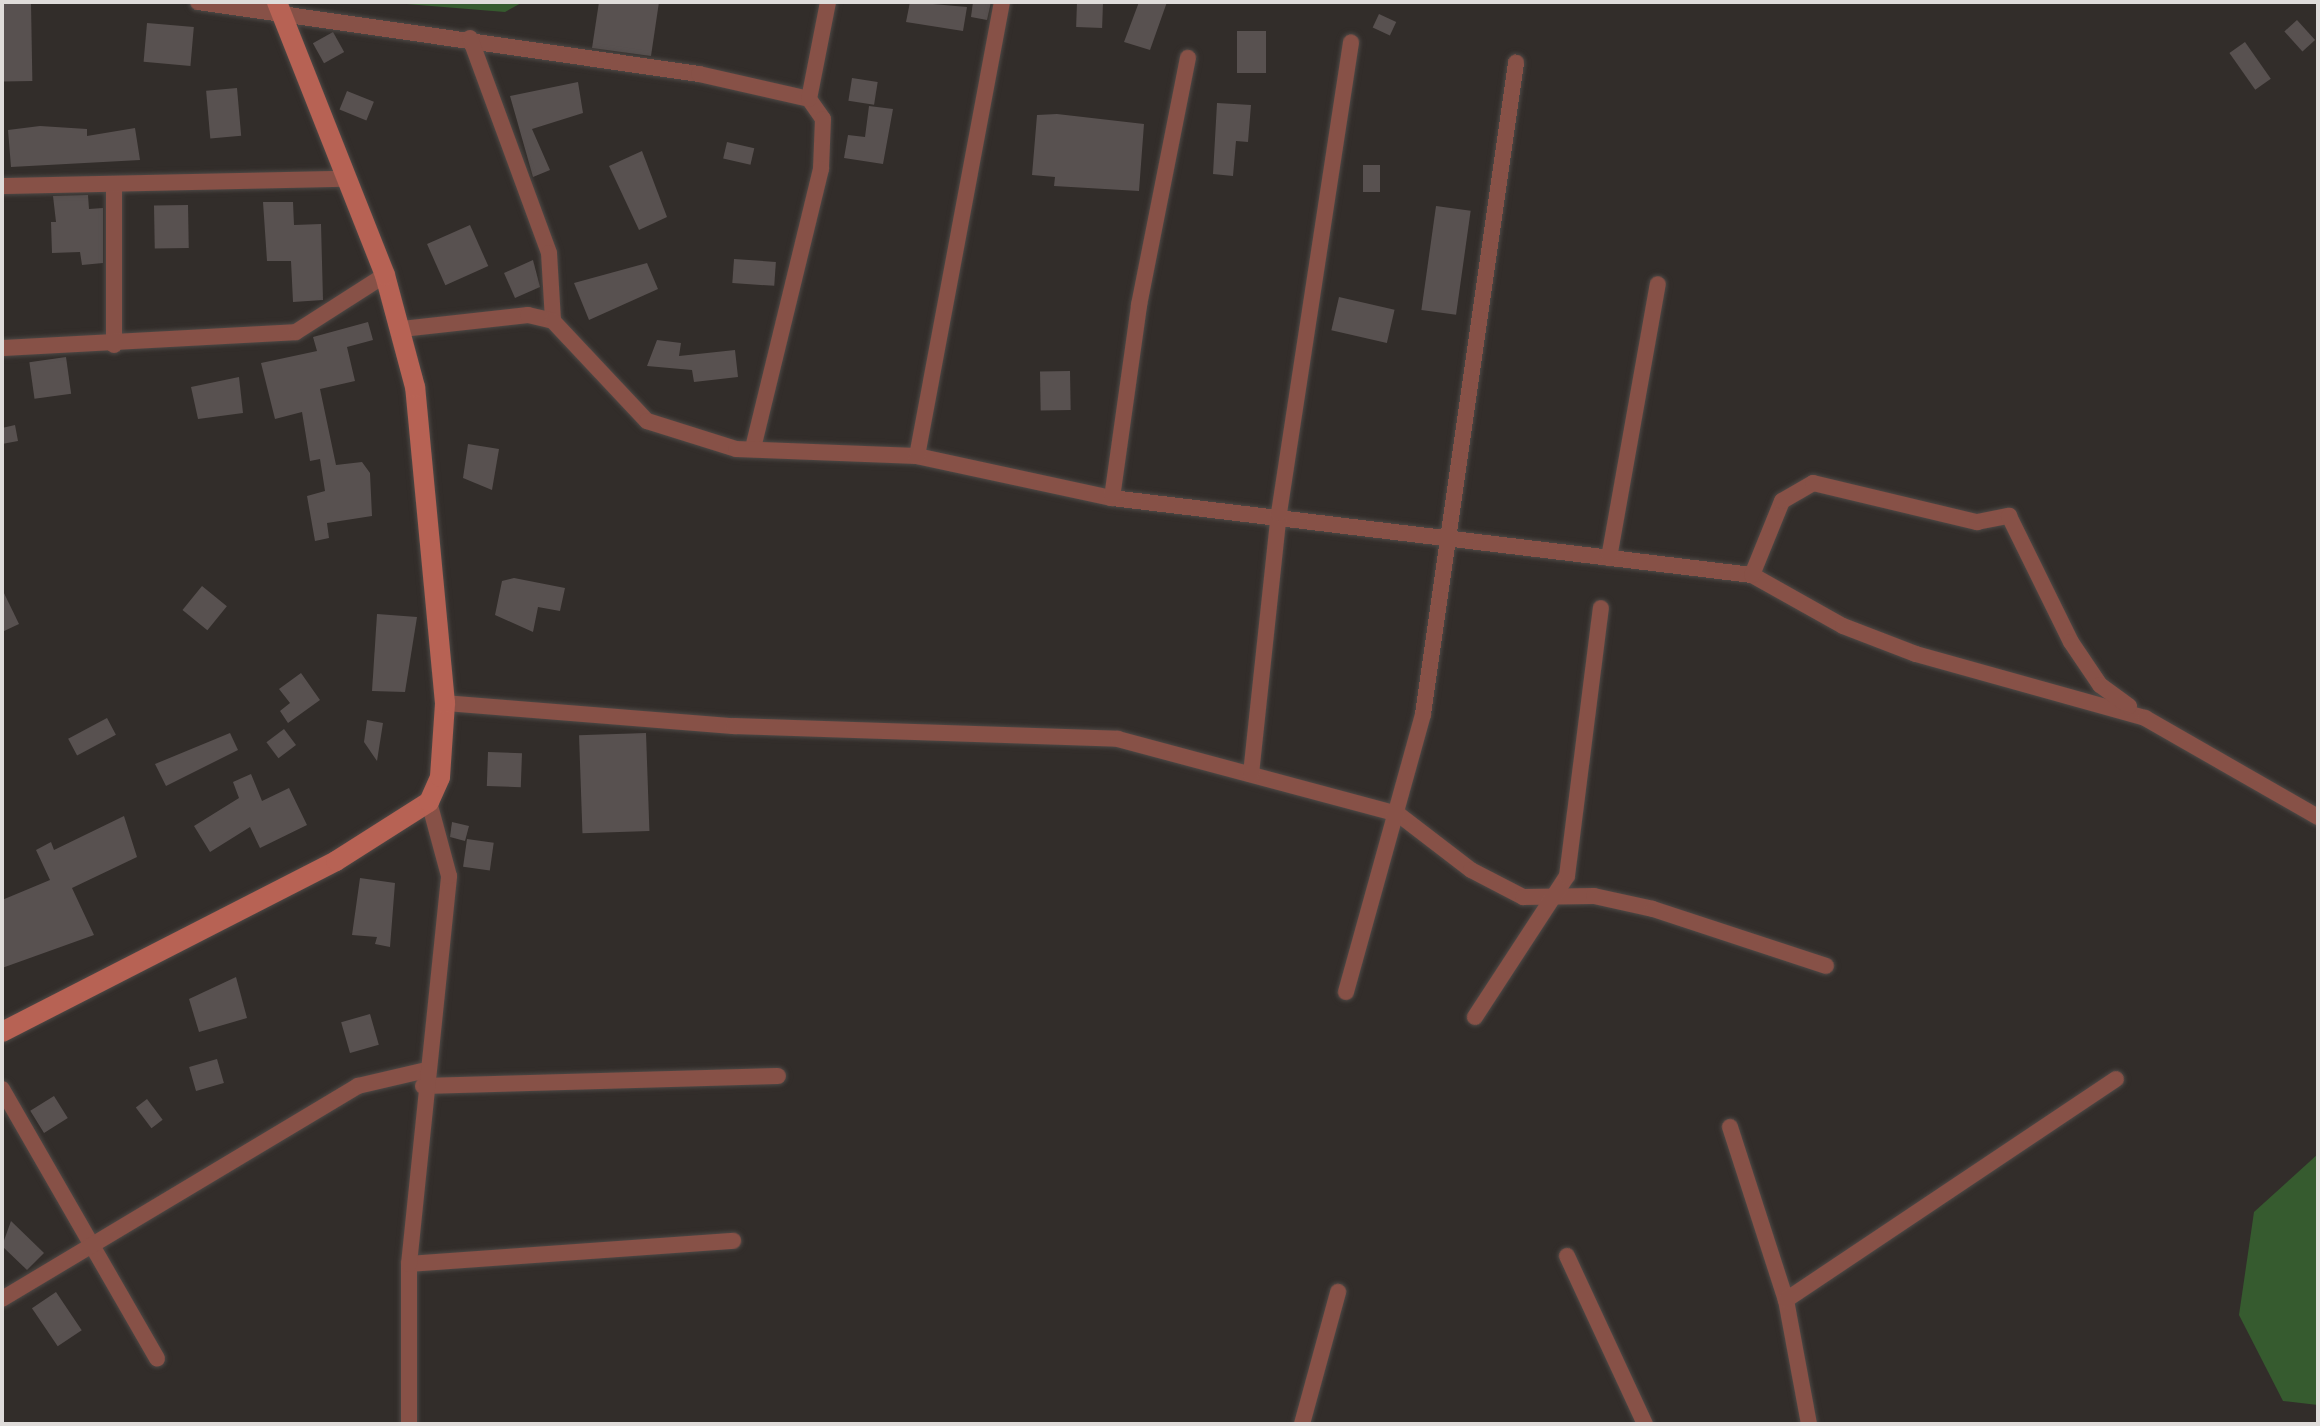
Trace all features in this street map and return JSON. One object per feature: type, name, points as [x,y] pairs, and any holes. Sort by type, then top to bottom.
[{"type":"main road","points":[[2,1032],[336,861],[429,802],[440,777],[445,703],[422,441],[402,329],[385,275],[279,7]]},
{"type":"street","points":[[198,2],[279,7],[809,99],[823,119],[821,169],[753,449]]},
{"type":"street","points":[[809,99],[828,2]]},
{"type":"street","points":[[917,456],[1002,2]]},
{"type":"street","points":[[470,38],[549,253],[553,321]]},
{"type":"street","points":[[1251,774],[1279,513],[1351,42]]},
{"type":"street","points":[[1112,498],[1139,305],[1188,58]]},
{"type":"street","points":[[1346,992],[1398,814],[1430,674],[1443,537],[1516,63]]},
{"type":"street","points":[[2,186],[348,179]]},
{"type":"street","points":[[114,184],[114,345]]},
{"type":"street","points":[[2,348],[114,345],[296,332],[385,275]]},
{"type":"street","points":[[1609,558],[1658,284]]},
{"type":"street","points":[[402,329],[528,315],[553,321],[647,421],[703,443],[753,449],[917,456],[1112,498],[1279,513],[1443,537],[1752,575],[1843,626],[1916,654],[2145,718]]},
{"type":"street","points":[[1752,575],[1782,501],[1813,483],[1977,522],[2009,516],[2100,685],[2145,718],[2318,817]]},
{"type":"street","points":[[1475,1017],[1567,876],[1601,608]]},
{"type":"street","points":[[445,703],[734,726],[1118,739],[1398,814],[1471,870],[1523,897],[1549,901],[1594,896],[1653,909],[1826,966]]},
{"type":"street","points":[[409,1424],[409,1264],[425,1078],[449,876],[429,802]]},
{"type":"street","points":[[2,1299],[358,1086],[425,1078],[778,1076]]},
{"type":"street","points":[[1786,1300],[2116,1079]]},
{"type":"street","points":[[2,1089],[157,1359]]},
{"type":"street","points":[[1730,1127],[1786,1300],[1809,1424]]},
{"type":"street","points":[[409,1264],[733,1241]]},
{"type":"street","points":[[1567,1256],[1645,1424]]},
{"type":"street","points":[[1302,1424],[1338,1292]]},
{"type":"green space","points":[[382,2],[523,2],[505,12]]},
{"type":"green space","points":[[2318,1154],[2318,1405],[2283,1401],[2239,1315],[2254,1212]]},
{"type":"building","points":[[599,2],[659,2],[651,56],[592,48]]},
{"type":"building","points":[[910,2],[967,7],[963,31],[906,22]]},
{"type":"building","points":[[973,2],[991,2],[987,20],[971,17]]},
{"type":"building","points":[[1077,2],[1103,3],[1102,28],[1076,27]]},
{"type":"building","points":[[1139,2],[1167,2],[1150,50],[1124,42]]},
{"type":"building","points":[[31,3],[32,81],[3,81],[2,4]]},
{"type":"building","points":[[1379,14],[1396,22],[1390,36],[1373,28]]},
{"type":"building","points":[[2297,20],[2315,40],[2302,51],[2284,31]]},
{"type":"building","points":[[147,23],[194,27],[190,66],[144,62]]},
{"type":"building","points":[[1237,31],[1266,31],[1266,73],[1237,73]]},
{"type":"building","points":[[333,32],[344,52],[324,63],[313,43]]},
{"type":"building","points":[[2245,42],[2271,79],[2255,90],[2229,53]]},
{"type":"building","points":[[852,78],[878,82],[874,105],[848,101]]},
{"type":"building","points":[[578,82],[583,113],[532,129],[550,170],[533,177],[510,96]]},
{"type":"building","points":[[237,88],[241,136],[210,139],[206,91]]},
{"type":"building","points":[[347,91],[374,102],[366,120],[340,110]]},
{"type":"building","points":[[1217,103],[1251,105],[1248,142],[1236,141],[1233,176],[1213,174]]},
{"type":"building","points":[[869,106],[893,109],[883,164],[844,158],[848,135],[865,137]]},
{"type":"building","points":[[1057,114],[1144,124],[1139,191],[1054,186],[1055,177],[1032,175],[1037,115]]},
{"type":"building","points":[[40,126],[87,129],[87,136],[135,128],[140,160],[11,167],[8,130]]},
{"type":"building","points":[[727,142],[754,148],[750,165],[723,159]]},
{"type":"building","points":[[642,151],[667,217],[639,230],[609,166]]},
{"type":"building","points":[[1363,165],[1380,165],[1380,192],[1363,192]]},
{"type":"building","points":[[88,195],[89,209],[103,208],[103,263],[82,265],[80,252],[52,253],[51,222],[56,222],[53,196]]},
{"type":"building","points":[[263,202],[293,202],[294,225],[321,224],[323,300],[293,302],[291,261],[267,261]]},
{"type":"building","points":[[188,205],[189,248],[155,249],[154,206]]},
{"type":"building","points":[[1436,206],[1471,211],[1456,315],[1421,310]]},
{"type":"building","points":[[470,225],[488,266],[445,285],[427,244]]},
{"type":"building","points":[[734,259],[776,262],[774,286],[732,283]]},
{"type":"building","points":[[533,260],[540,287],[515,298],[504,273]]},
{"type":"building","points":[[647,263],[658,289],[589,320],[574,283]]},
{"type":"building","points":[[1339,297],[1395,310],[1387,343],[1331,330]]},
{"type":"building","points":[[368,322],[373,340],[347,347],[355,381],[320,389],[336,465],[362,462],[370,473],[372,516],[327,523],[329,538],[315,541],[307,496],[325,491],[320,459],[310,461],[302,412],[275,419],[261,363],[317,351],[313,337]]},
{"type":"building","points":[[657,340],[681,343],[679,356],[735,350],[738,377],[694,382],[692,370],[647,366]]},
{"type":"building","points":[[66,357],[71,394],[35,399],[29,362]]},
{"type":"building","points":[[1070,371],[1071,410],[1041,411],[1040,372]]},
{"type":"building","points":[[239,377],[243,413],[198,419],[191,387]]},
{"type":"building","points":[[15,425],[18,441],[2,444],[2,428]]},
{"type":"building","points":[[468,444],[499,449],[492,490],[463,478]]},
{"type":"building","points":[[514,578],[565,588],[560,611],[538,607],[533,632],[495,615],[502,581]]},
{"type":"building","points":[[202,586],[227,606],[207,630],[182,610]]},
{"type":"building","points":[[2,589],[19,624],[2,632]]},
{"type":"building","points":[[377,614],[417,617],[405,692],[372,691]]},
{"type":"building","points":[[301,673],[320,700],[288,723],[280,711],[290,703],[279,689]]},
{"type":"building","points":[[107,718],[116,735],[77,755],[68,739]]},
{"type":"building","points":[[367,720],[383,723],[377,761],[364,742]]},
{"type":"building","points":[[284,729],[296,745],[278,758],[266,742]]},
{"type":"building","points":[[230,733],[238,750],[166,786],[155,764]]},
{"type":"building","points":[[646,733],[649,831],[582,833],[579,735]]},
{"type":"building","points":[[488,752],[522,753],[521,787],[487,786]]},
{"type":"building","points":[[251,774],[262,801],[289,788],[307,825],[260,848],[250,827],[210,852],[194,826],[239,798],[233,782]]},
{"type":"building","points":[[124,816],[137,857],[72,888],[94,935],[2,968],[2,900],[50,880],[36,850],[51,842],[54,850]]},
{"type":"building","points":[[452,822],[469,826],[465,841],[450,837]]},
{"type":"building","points":[[467,839],[494,843],[490,870],[463,867]]},
{"type":"building","points":[[360,878],[395,883],[390,947],[375,944],[377,937],[352,935]]},
{"type":"building","points":[[236,977],[247,1018],[199,1032],[189,999]]},
{"type":"building","points":[[370,1014],[379,1045],[350,1053],[341,1022]]},
{"type":"building","points":[[217,1059],[224,1083],[196,1091],[189,1067]]},
{"type":"building","points":[[54,1096],[68,1118],[44,1133],[30,1111]]},
{"type":"building","points":[[147,1099],[163,1120],[151,1128],[136,1107]]},
{"type":"building","points":[[11,1221],[44,1253],[27,1270],[2,1246]]},
{"type":"building","points":[[56,1292],[82,1330],[58,1346],[32,1308]]}]
